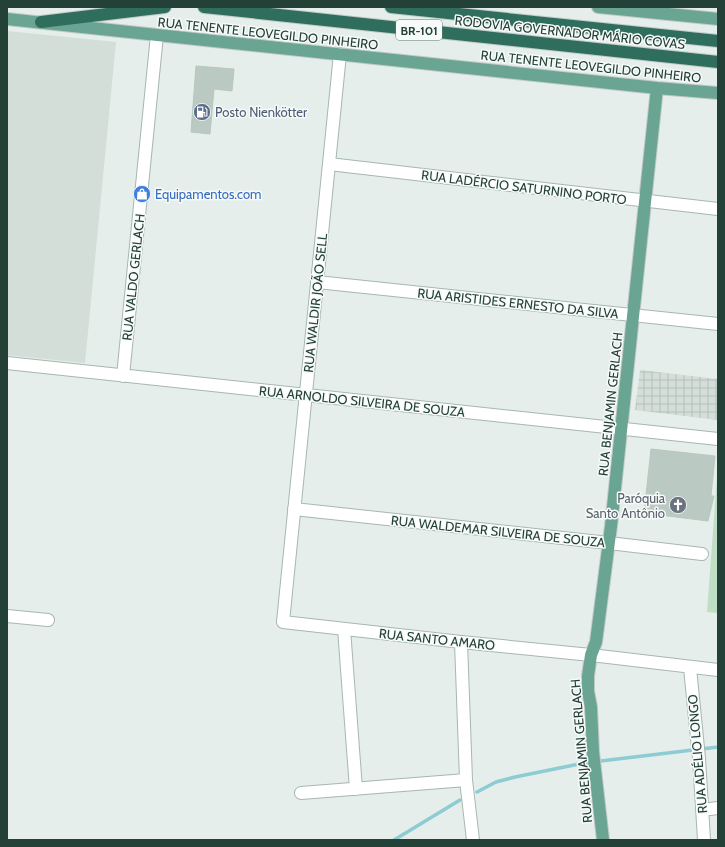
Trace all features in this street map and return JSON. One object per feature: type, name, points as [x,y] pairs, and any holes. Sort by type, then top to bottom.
[{"type":"highway","points":[[41,22],[165,7]]},
{"type":"highway","name":"RODOVIA GOVERNADOR MÁRIO COVAS","points":[[204,7],[718,62]]},
{"type":"highway","name":"RODOVIA GOVERNADOR MÁRIO COVAS","points":[[391,7],[718,41]]},
{"type":"main road","points":[[598,7],[718,19]]},
{"type":"main road","name":"RUA TENENTE LEOVEGILDO PINHEIRO","points":[[7,19],[657,88],[718,93]]},
{"type":"main road","name":"RUA BENJAMIN GERLACH","points":[[603,840],[593,752],[588,676],[591,655],[596,642],[609,543],[657,88]]},
{"type":"street","name":"RUA VALDO GERLACH","points":[[123,376],[156,35]]},
{"type":"street","name":"RUA WALDIR JOÃO SELL","points":[[283,622],[340,54]]},
{"type":"street","name":"RUA LADÉRCIO SATURNINO PORTO","points":[[329,164],[718,209]]},
{"type":"street","name":"RUA ARISTIDES ERNESTO DA SILVA","points":[[317,282],[718,324]]},
{"type":"street","name":"RUA ARNOLDO SILVEIRA DE SOUZA","points":[[7,363],[718,439]]},
{"type":"street","name":"RUA WALDEMAR SILVEIRA DE SOUZA","points":[[294,509],[702,554]]},
{"type":"street","points":[[7,616],[48,620]]},
{"type":"street","name":"RUA SANTO AMARO","points":[[283,622],[718,670]]},
{"type":"street","points":[[344,629],[356,789]]},
{"type":"street","points":[[461,642],[466,780],[473,840]]},
{"type":"street","name":"RUA ADÉLIO LONGO","points":[[690,668],[699,758],[704,840]]},
{"type":"street","points":[[301,793],[466,780]]},
{"type":"street","points":[[702,810],[718,808]]},
{"type":"shaded area","points":[[7,31],[116,42],[85,363],[7,355]]},
{"type":"shaded area","points":[[640,370],[718,379],[718,420],[635,410]]},
{"type":"green space","points":[[718,463],[718,616],[717,613],[707,612]]},
{"type":"building","name":"Posto Nienkötter","points":[[196,66],[234,69],[232,91],[214,89],[210,134],[191,132]]},
{"type":"building","points":[[651,449],[715,456],[711,496],[714,496],[708,521],[644,513]]},
{"type":"waterway","points":[[477,792],[496,782],[584,763],[718,747]]},
{"type":"waterway","points":[[394,840],[460,800]]},
{"type":"place","name":"Posto Nienkötter","points":[[202,112]]},
{"type":"place","name":"Equipamentos.com","points":[[142,194]]},
{"type":"place","name":"Paróquia Santo Antônio","points":[[678,505]]}]
